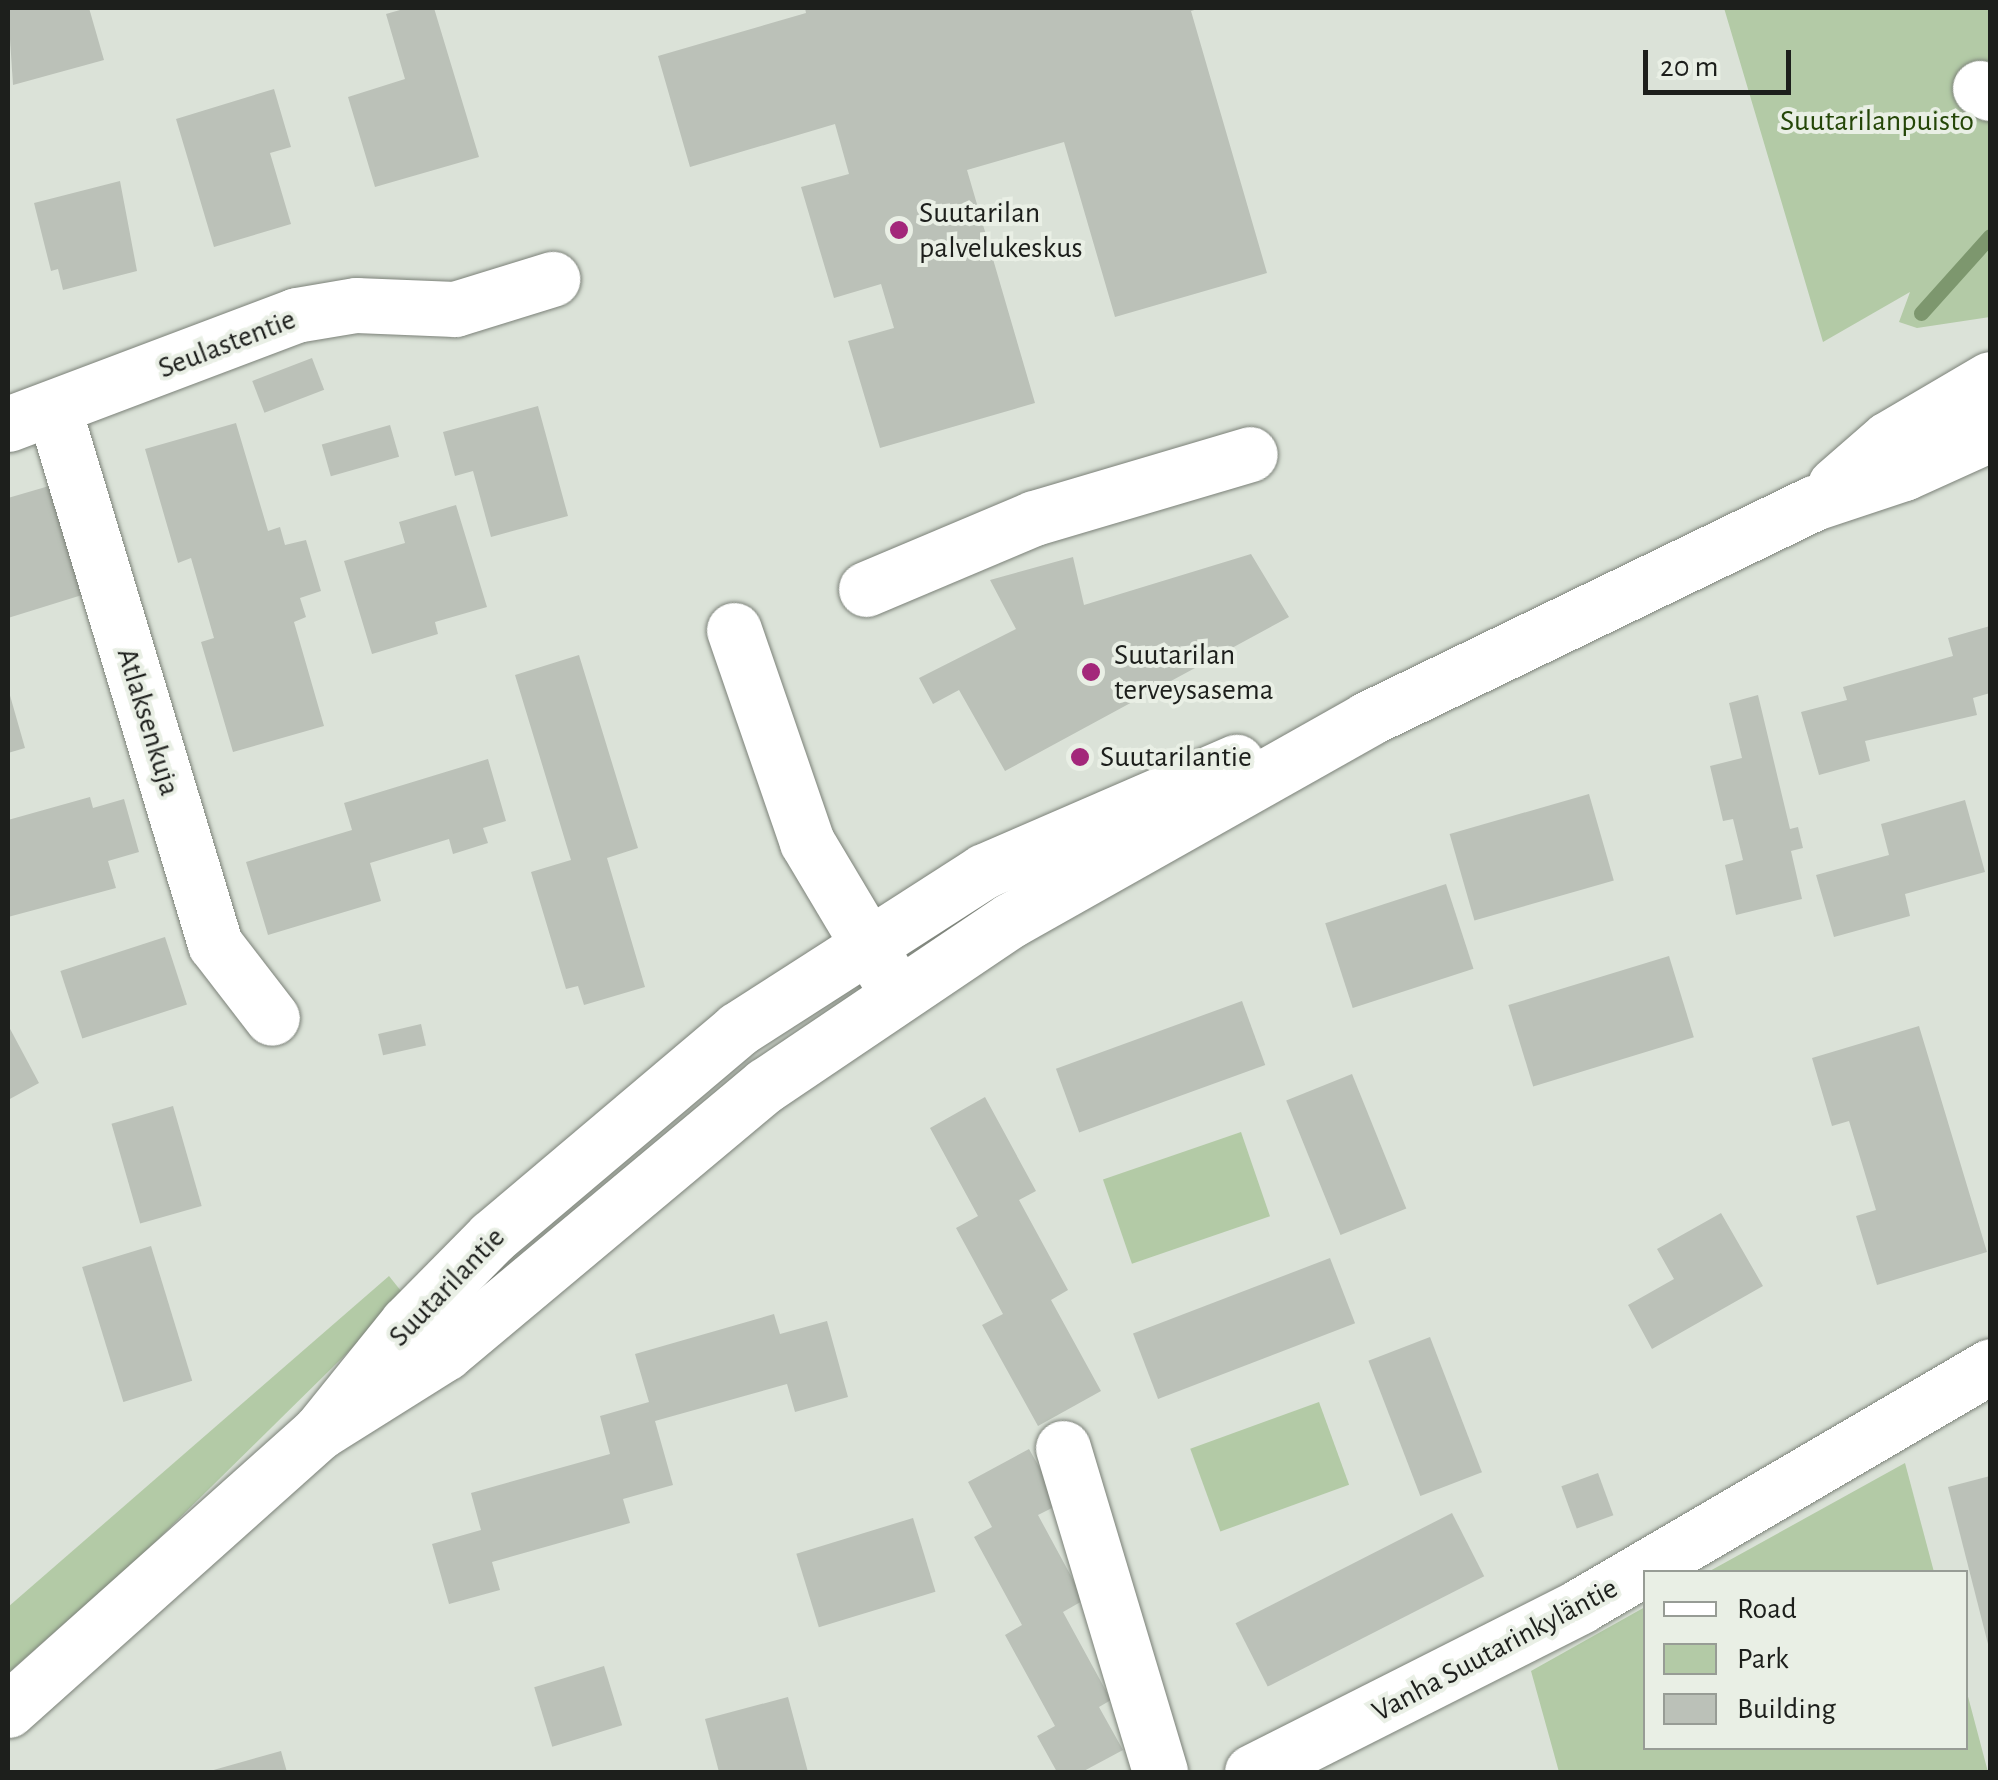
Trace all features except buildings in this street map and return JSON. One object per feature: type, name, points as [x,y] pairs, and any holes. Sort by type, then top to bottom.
[{"type":"main road","name":"Seulastentie","points":[[31,417],[296,315],[356,306],[455,310],[552,279]]},
{"type":"main road","name":"Suutarilantie","points":[[1814,503],[1888,439],[1990,380]]},
{"type":"main road","name":"Atlaksenkuja","points":[[31,417],[216,944],[272,1018]]},
{"type":"main road","name":"Suutarilantie","points":[[319,1432],[445,1353],[766,1085],[897,993],[1011,920],[1367,719],[1814,503],[1904,473],[1990,434]]},
{"type":"main road","points":[[866,589],[1034,518],[1250,454]]},
{"type":"main road","points":[[734,630],[807,842],[897,993]]},
{"type":"main road","name":"Suutarilantie","points":[[8,1710],[319,1432],[408,1324],[608,1134],[738,1028],[984,871],[1156,793],[1367,719]]},
{"type":"main road","name":"Vanha Suutarinkyläntie","points":[[1252,1772],[1580,1606],[1990,1366]]},
{"type":"main road","points":[[1063,1448],[1160,1772]]},
{"type":"green space","name":"Suutarilanpuisto","points":[[1724,8],[1990,8],[1990,317],[1917,328],[1899,322],[1910,292],[1823,342]]},
{"type":"green space","points":[[1241,1132],[1270,1216],[1132,1264],[1103,1180]]},
{"type":"green space","points":[[389,1276],[405,1296],[143,1554],[8,1673],[8,1607]]},
{"type":"green space","points":[[1319,1402],[1349,1485],[1220,1532],[1190,1449]]},
{"type":"green space","points":[[1905,1463],[1933,1570],[1712,1570]]},
{"type":"green space","points":[[1643,1608],[1643,1750],[1968,1750],[1968,1697],[1988,1772],[1559,1772],[1531,1671]]},
{"type":"waterway","points":[[1921,313],[1990,236]]},
{"type":"place","name":"Suutarilan palvelukeskus","points":[[899,230]]},
{"type":"place","name":"Suutarilan terveysasema","points":[[1091,672]]},
{"type":"place","name":"Suutarilantie","points":[[1080,757]]}]
